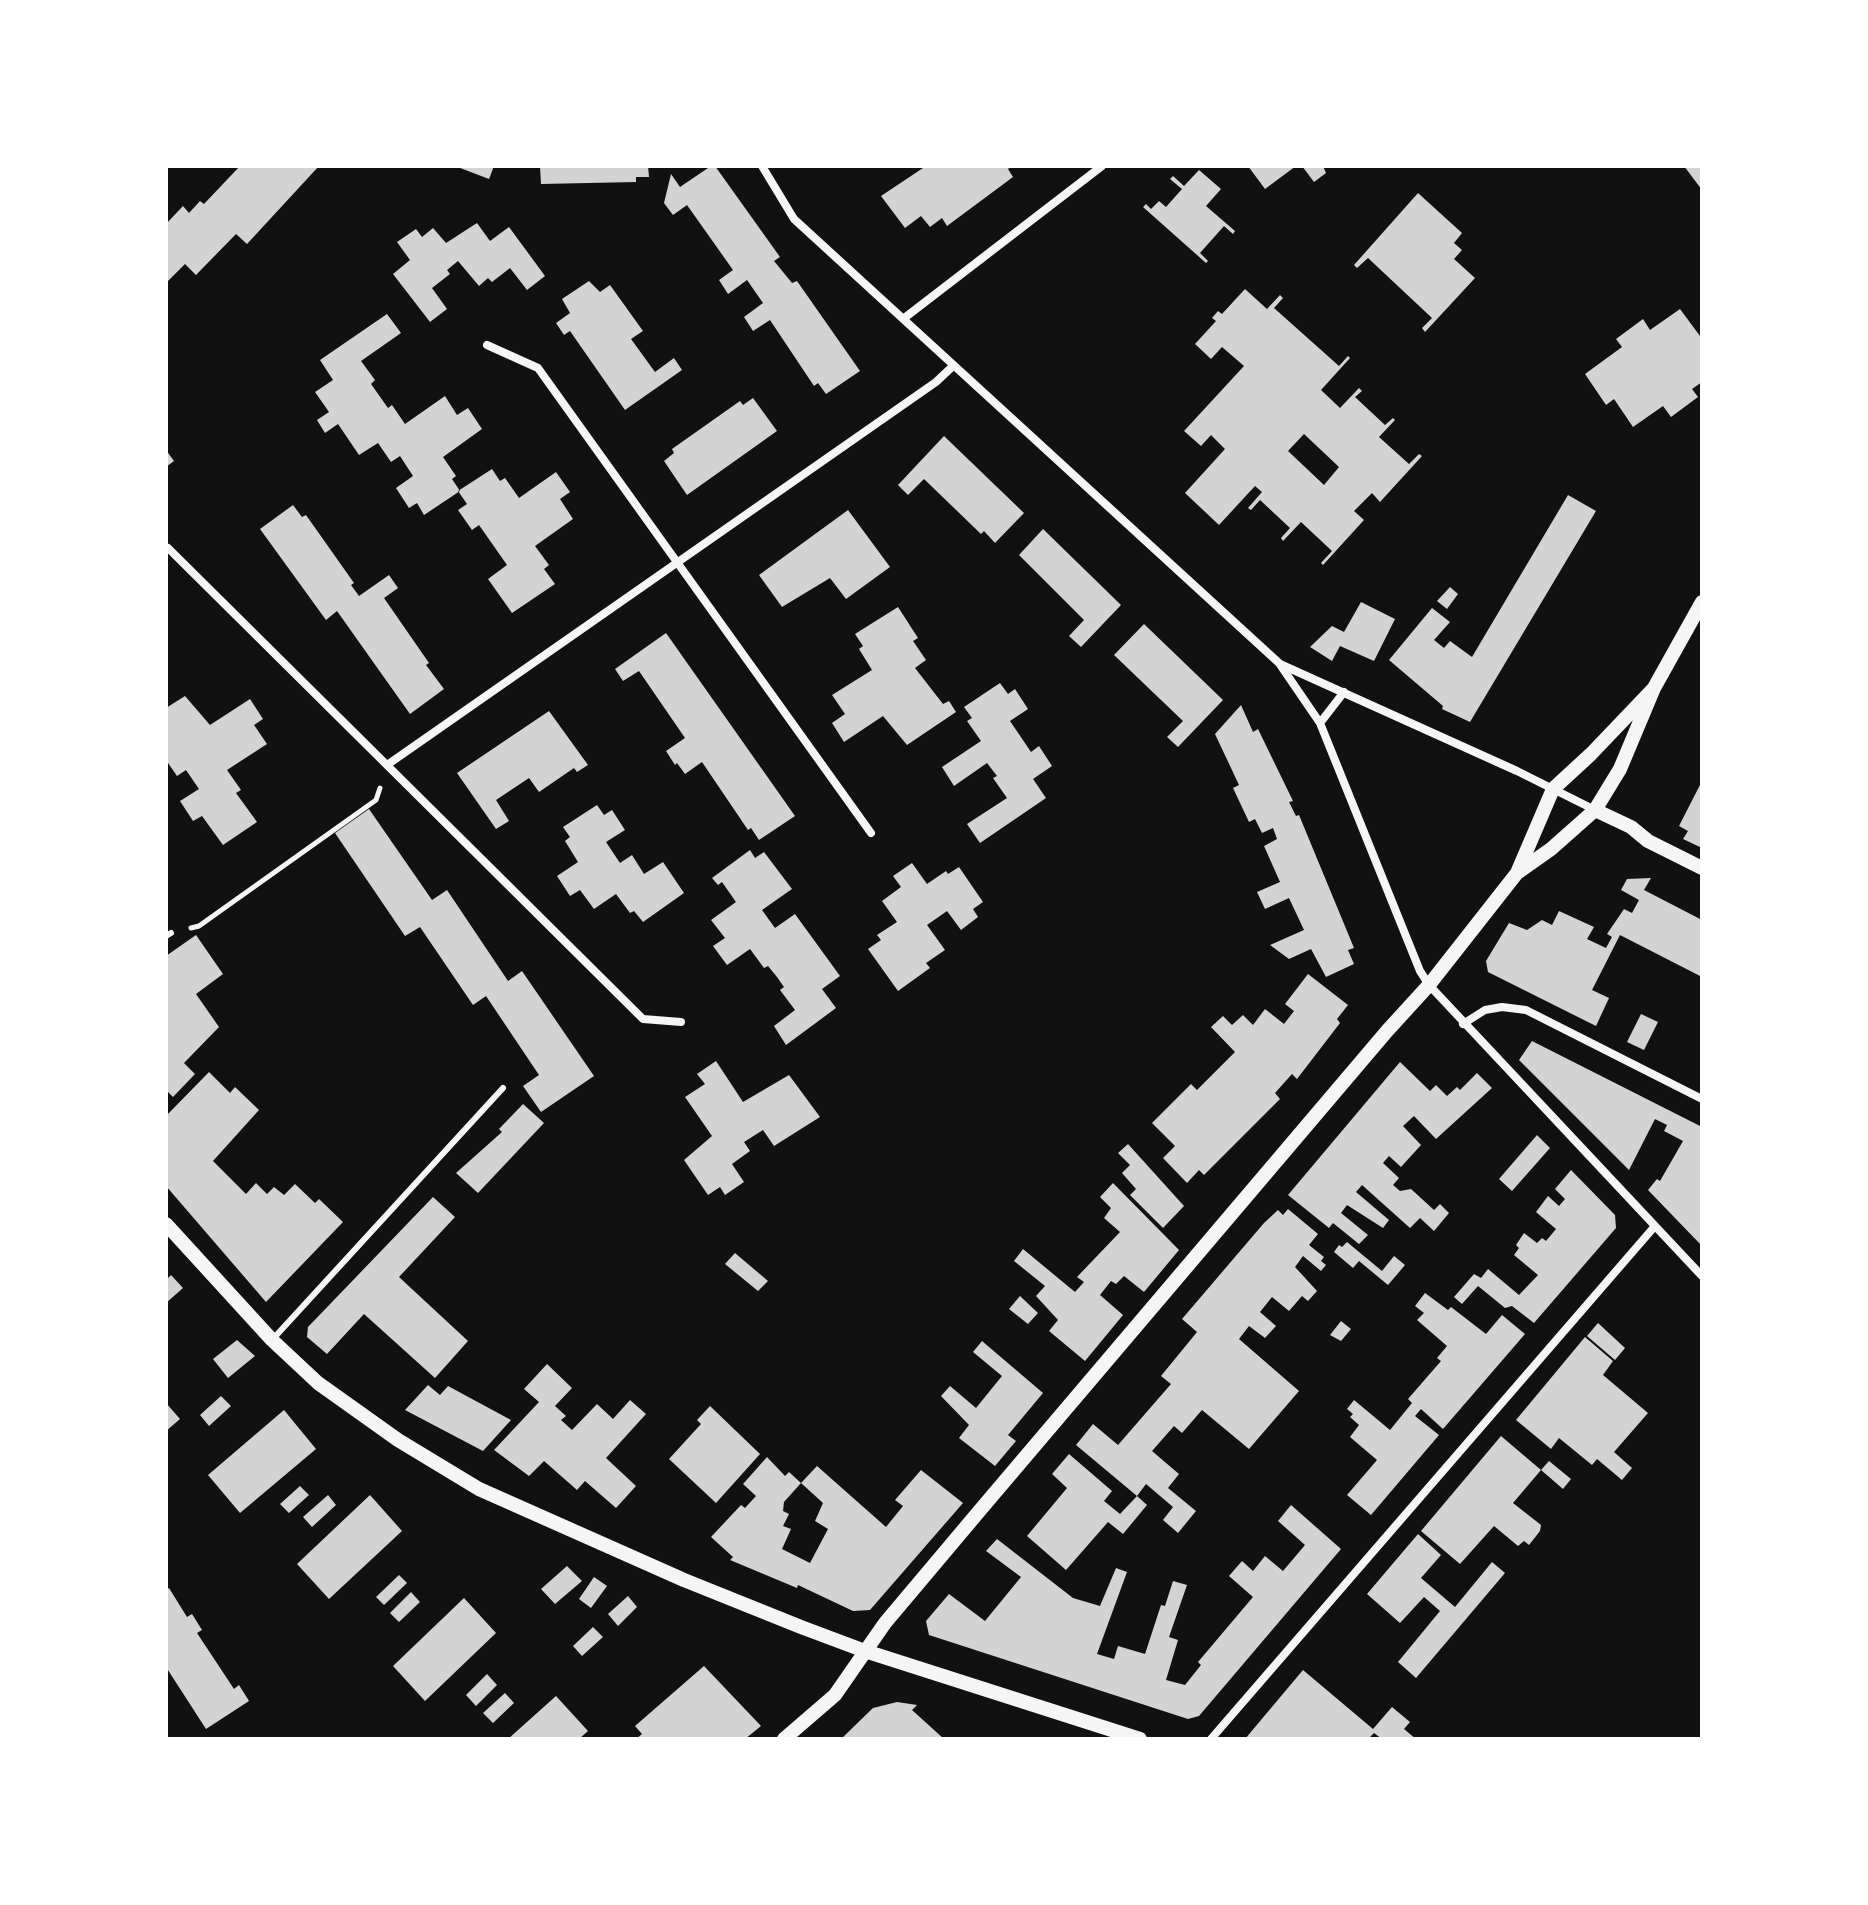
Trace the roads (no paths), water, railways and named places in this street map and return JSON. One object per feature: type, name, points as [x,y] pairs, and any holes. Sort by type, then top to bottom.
[{"type":"street","points":[[762,166],[794,219],[1279,663],[1320,723],[1420,971],[1429,985],[1702,1276]]},
{"type":"street","points":[[903,319],[1102,166]]},
{"type":"street","points":[[487,345],[538,368],[871,833]]},
{"type":"street","points":[[387,765],[936,382],[953,366]]},
{"type":"street","points":[[168,548],[643,1019],[681,1022]]},
{"type":"street","points":[[1517,873],[1551,849],[1595,810],[1620,769],[1654,688],[1702,602]]},
{"type":"street","points":[[1279,663],[1553,789],[1631,827],[1648,841],[1702,868]]},
{"type":"street","points":[[784,1739],[835,1695],[885,1623],[1429,985],[1517,873],[1553,789],[1654,688]]},
{"type":"street","points":[[1320,723],[1344,692]]},
{"type":"street","points":[[1463,1024],[1485,1010],[1502,1007],[1526,1010],[1702,1099]]},
{"type":"street","points":[[166,1224],[272,1340],[318,1383],[386,1432],[479,1489],[684,1580],[865,1651],[1140,1739]]},
{"type":"street","points":[[1211,1739],[1655,1226]]},
{"type":"lane","points":[[272,1340],[503,1088]]}]
